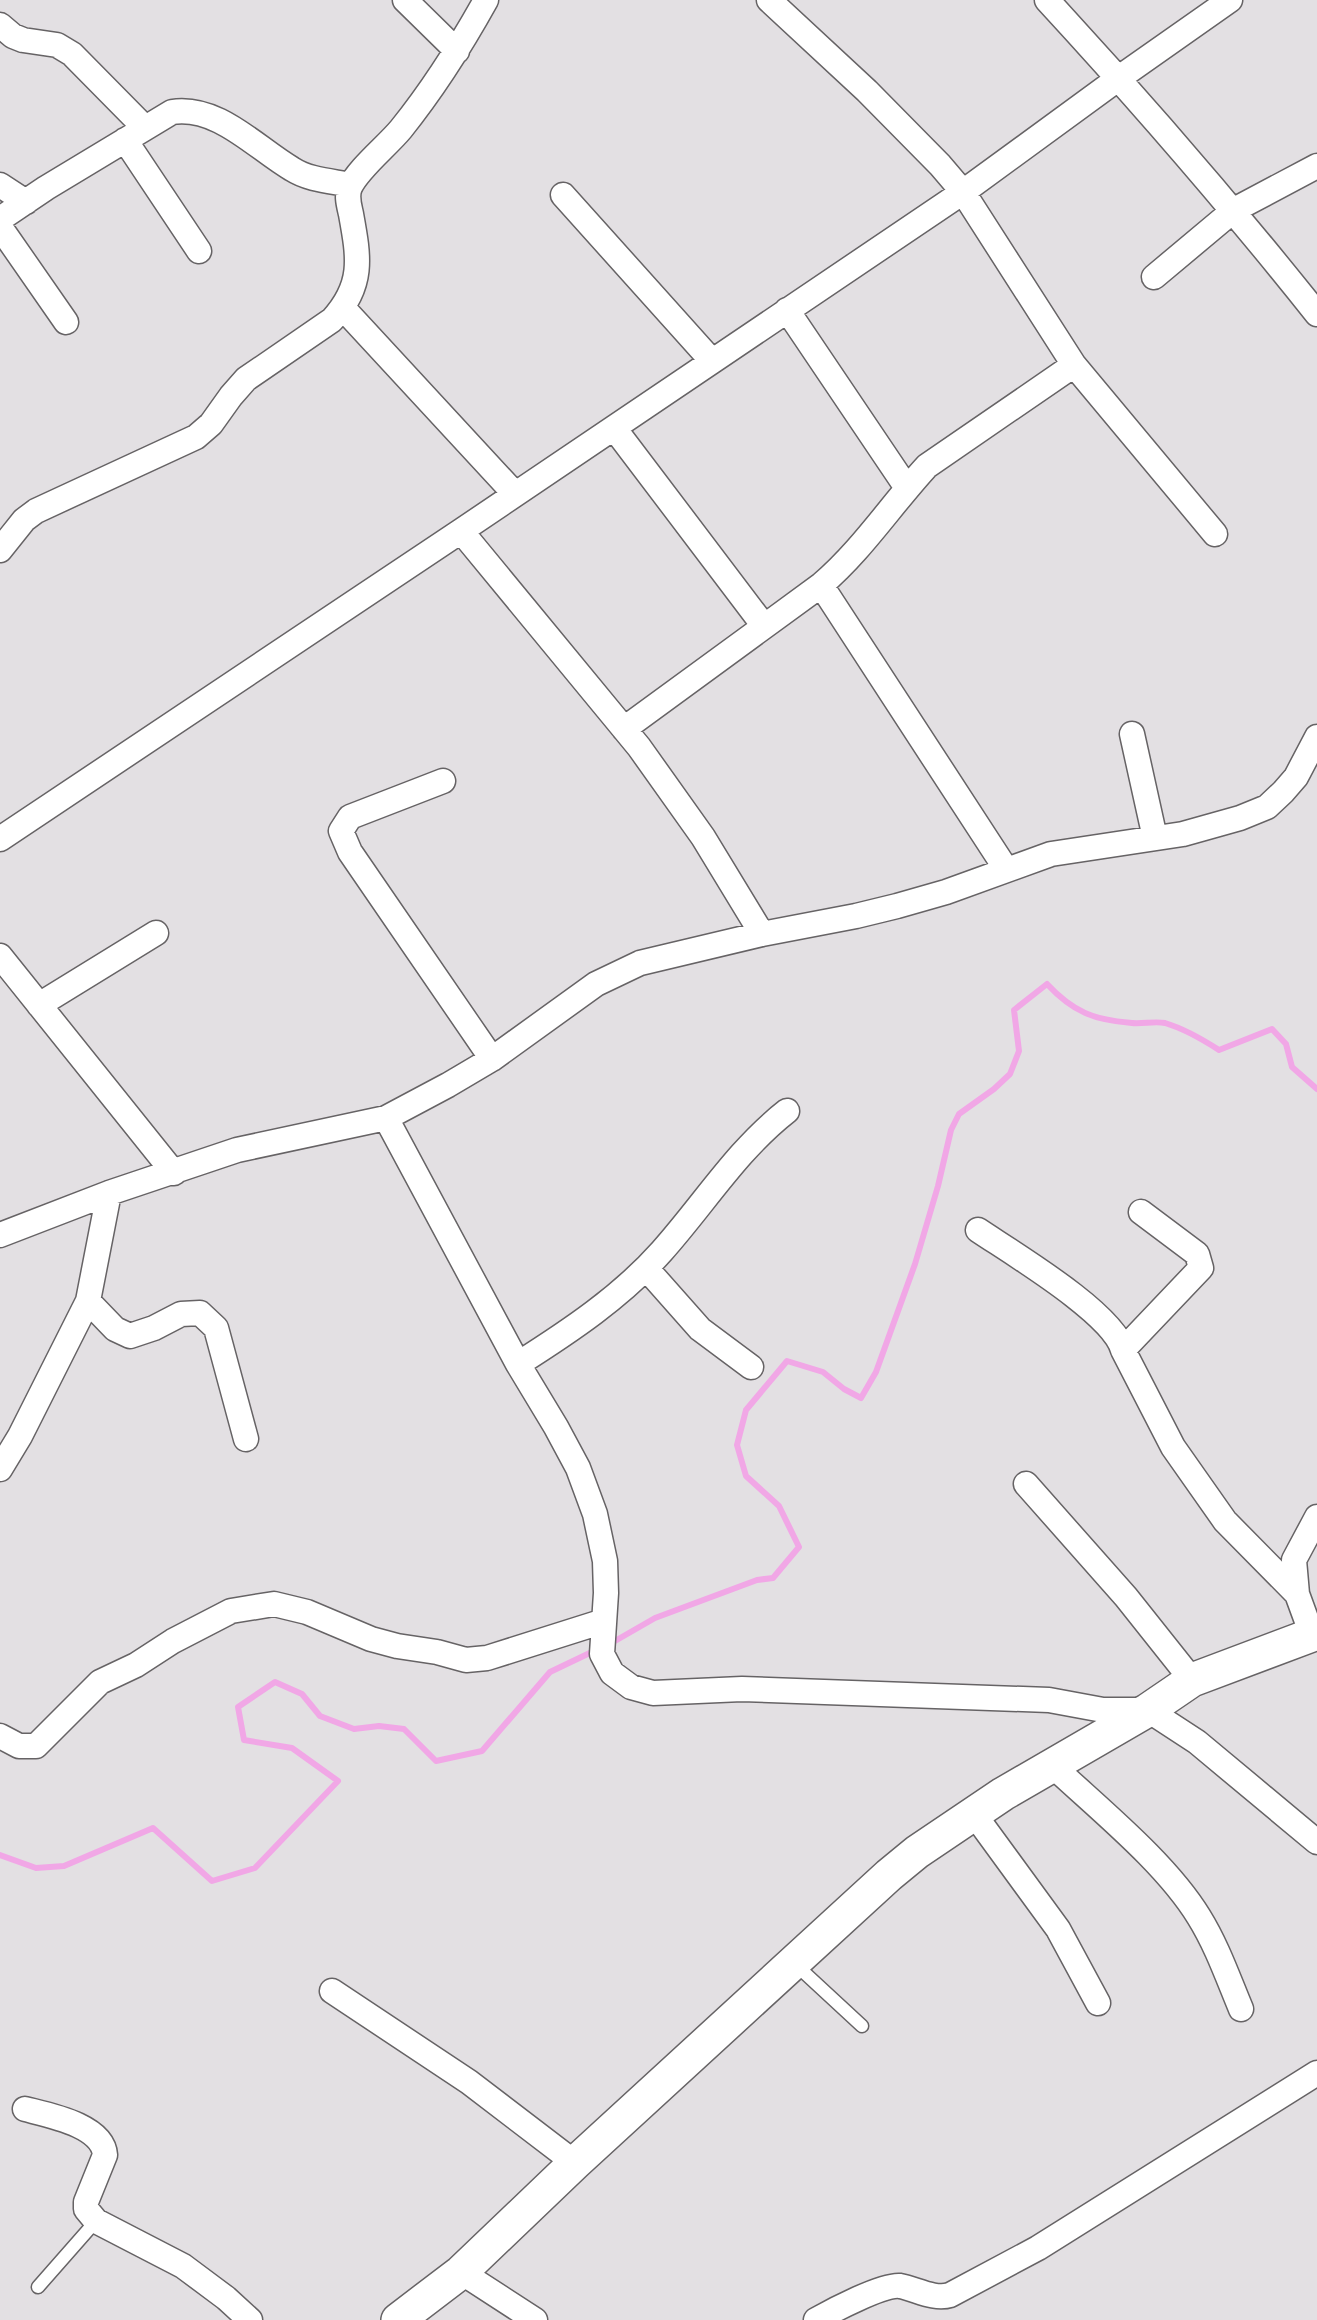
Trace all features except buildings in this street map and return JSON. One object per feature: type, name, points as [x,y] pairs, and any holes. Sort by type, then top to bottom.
[{"type":"street","points":[[405,0],[457,51]]},
{"type":"street","points":[[0,549],[24,520],[36,511],[196,437],[212,424],[246,379],[332,320],[343,308],[351,296],[358,267],[348,201],[351,185],[416,111],[457,51],[486,0]]},
{"type":"street","points":[[769,0],[867,91],[940,165],[963,192],[1074,365],[1215,534]]},
{"type":"street","points":[[1047,0],[1119,78],[1234,210],[1317,314]]},
{"type":"street","points":[[0,839],[963,192],[1230,0]]},
{"type":"street","points":[[0,25],[13,36],[23,40],[57,45],[72,54],[135,134],[199,251]]},
{"type":"street","points":[[0,219],[135,134],[172,112],[182,110],[198,113],[235,130],[293,170],[318,179],[351,185]]},
{"type":"street","points":[[1154,277],[1234,210],[1317,166]]},
{"type":"street","points":[[0,184],[26,202]]},
{"type":"street","points":[[563,195],[712,361]]},
{"type":"street","points":[[0,227],[66,322]]},
{"type":"street","points":[[343,308],[514,494]]},
{"type":"street","points":[[787,310],[907,488]]},
{"type":"street","points":[[624,729],[821,585],[853,555],[927,466],[1074,365]]},
{"type":"street","points":[[614,428],[764,626]]},
{"type":"street","points":[[461,531],[624,729],[703,837],[762,934]]},
{"type":"street","points":[[821,585],[1006,869]]},
{"type":"street","points":[[1132,734],[1155,838]]},
{"type":"street","points":[[0,1235],[110,1193],[237,1150],[386,1118],[448,1086],[492,1059],[573,999],[619,971],[640,963],[762,934],[897,906],[946,892],[1006,869],[1064,851],[1197,831],[1240,818],[1267,807],[1283,792],[1296,777],[1317,737]]},
{"type":"street","points":[[443,781],[350,818],[341,831],[350,852],[492,1059]]},
{"type":"street","points":[[39,1005],[156,933]]},
{"type":"street","points":[[0,956],[174,1173]]},
{"type":"street","points":[[518,1364],[587,1319],[646,1268],[746,1147],[787,1111]]},
{"type":"street","points":[[386,1118],[518,1364],[578,1468],[595,1514],[605,1561],[602,1654],[612,1673],[621,1680],[631,1687],[653,1693],[742,1689],[1038,1699],[1103,1710],[1148,1710],[1197,1742],[1317,1842]]},
{"type":"street","points":[[0,1469],[20,1437],[88,1300],[110,1193]]},
{"type":"street","points":[[1123,1350],[1201,1268],[1197,1254],[1141,1212]]},
{"type":"street","points":[[398,2320],[461,2272],[575,2163],[889,1875],[917,1852],[1003,1794],[1148,1710],[1192,1680],[1314,1634],[1296,1594],[1225,1521],[1179,1456],[1123,1350],[1120,1339],[1074,1294],[978,1230]]},
{"type":"street","points":[[646,1268],[700,1329],[751,1367]]},
{"type":"street","points":[[88,1300],[115,1329],[130,1336],[154,1328],[181,1314],[200,1313],[216,1328],[246,1439]]},
{"type":"street","points":[[1026,1484],[1126,1597],[1192,1680]]},
{"type":"street","points":[[1296,1594],[1294,1560],[1317,1517]]},
{"type":"street","points":[[0,1736],[19,1746],[36,1746],[100,1683],[231,1611],[274,1605],[306,1612],[380,1642],[421,1648],[466,1660],[487,1658],[604,1621]]},
{"type":"street","points":[[1053,1766],[1154,1862],[1188,1901],[1210,1935],[1241,2009]]},
{"type":"street","points":[[974,1814],[1058,1929],[1098,2003]]},
{"type":"street","points":[[332,1991],[469,2082],[575,2163]]},
{"type":"street","points":[[816,2320],[880,2289],[897,2286],[942,2297],[950,2295],[1038,2248],[1317,2073]]},
{"type":"street","points":[[25,2109],[69,2120],[92,2134],[105,2149],[105,2156],[86,2202],[86,2209],[96,2221],[183,2266],[226,2298],[250,2320]]},
{"type":"street","points":[[461,2272],[535,2320]]},
{"type":"lane","points":[[794,1963],[862,2026]]},
{"type":"lane","points":[[38,2287],[96,2221]]},
{"type":"waterway","points":[[608,1645],[655,1618],[757,1580],[773,1578],[799,1547],[779,1506],[746,1476],[737,1445],[746,1410],[787,1361],[823,1372],[844,1389],[861,1398],[876,1372],[915,1264],[938,1186],[951,1130],[959,1114],[994,1089],[1010,1074],[1019,1051],[1014,1010],[1047,984],[1075,1008],[1095,1017],[1119,1022],[1165,1023],[1219,1050],[1272,1029],[1286,1044],[1292,1067],[1317,1089]]},
{"type":"waterway","points":[[0,1855],[36,1868],[64,1866],[153,1828],[212,1881],[255,1868],[338,1781],[292,1748],[244,1740],[238,1707],[275,1682],[302,1694],[320,1716],[354,1729],[379,1726],[404,1729],[436,1761],[482,1751],[550,1672],[596,1650]]}]
